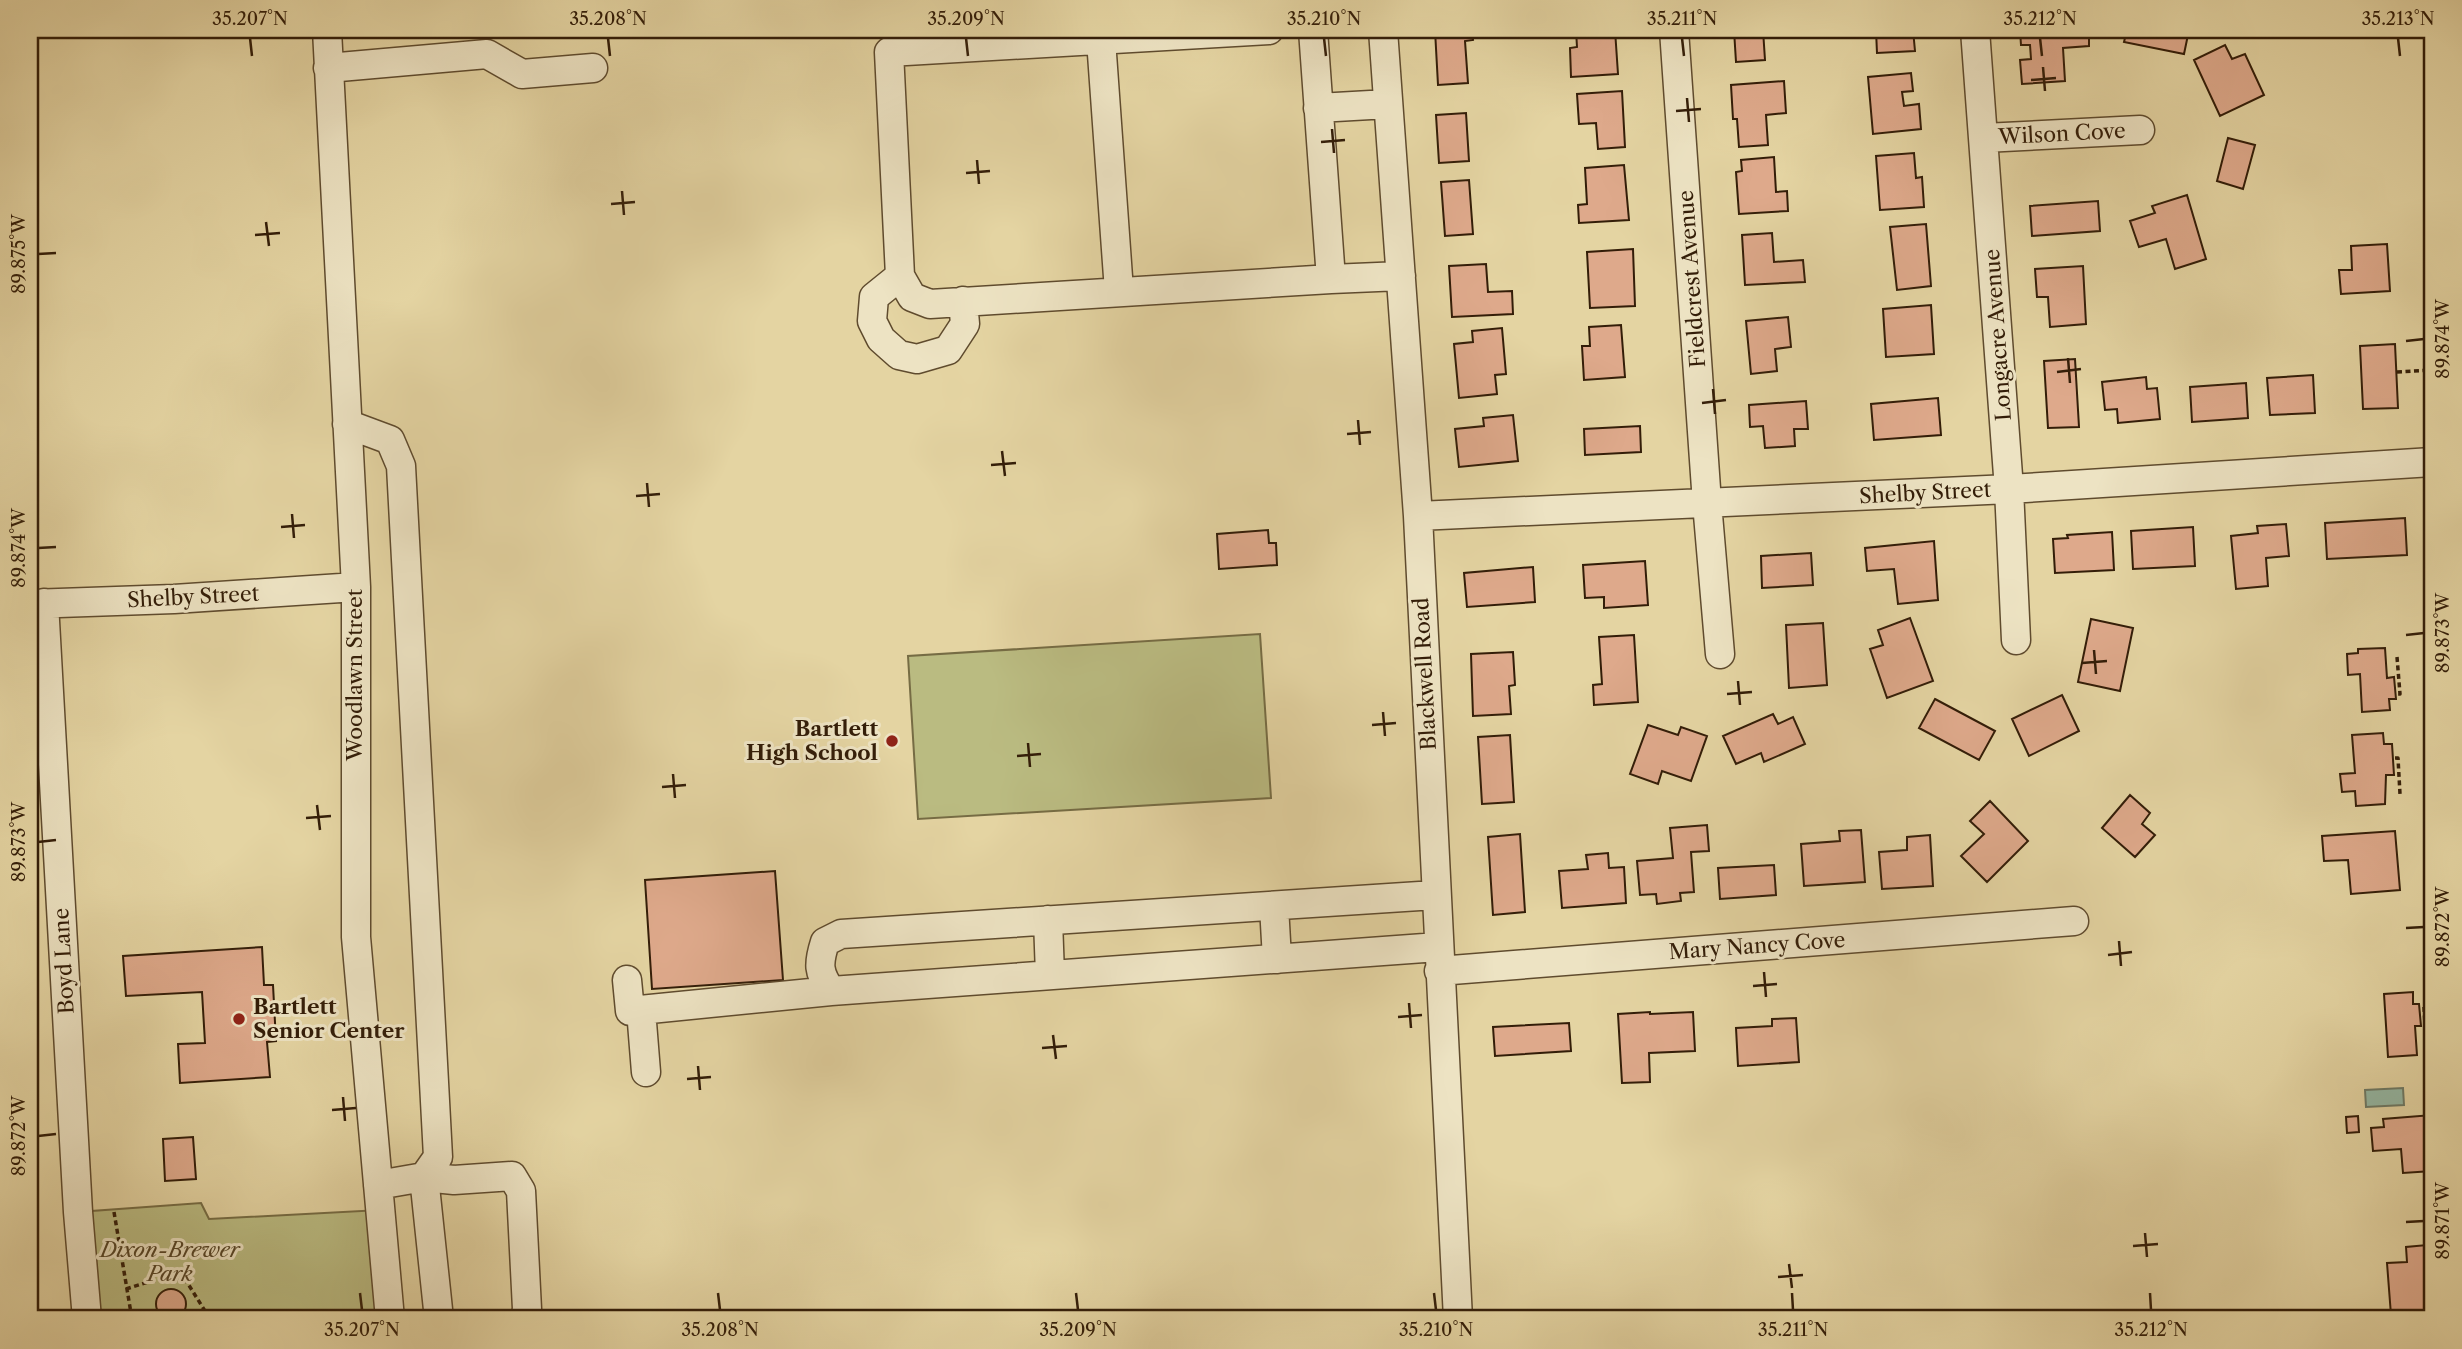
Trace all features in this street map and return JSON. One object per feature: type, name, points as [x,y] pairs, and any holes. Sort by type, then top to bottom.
[{"type":"street","name":"Woodlawn Street","points":[[327,30],[356,587],[356,937],[390,1319]]},
{"type":"street","points":[[1269,30],[889,52],[900,276],[912,297],[930,303],[1401,276]]},
{"type":"street","points":[[1313,30],[1331,279]]},
{"type":"street","name":"Blackwell Road","points":[[1383,30],[1418,516],[1458,1319]]},
{"type":"street","name":"Fieldcrest Avenue","points":[[1674,30],[1720,654]]},
{"type":"street","name":"Longacre Avenue","points":[[1975,30],[2009,489],[2016,640]]},
{"type":"street","points":[[1101,40],[1119,291]]},
{"type":"street","points":[[328,68],[487,54],[522,74],[593,68]]},
{"type":"street","points":[[1318,108],[1388,104]]},
{"type":"street","name":"Wilson Cove","points":[[1984,138],[2140,130]]},
{"type":"street","points":[[900,276],[874,297],[873,321],[881,339],[899,355],[917,359],[948,350],[965,324],[963,301]]},
{"type":"street","points":[[347,424],[390,440],[401,466],[438,1157],[424,1177],[439,1319]]},
{"type":"street","name":"Shelby Street","points":[[1418,516],[2009,489],[2432,462]]},
{"type":"street","name":"Shelby Street","points":[[37,603],[174,599],[356,587]]},
{"type":"street","name":"Boyd Lane","points":[[37,603],[87,1319]]},
{"type":"street","points":[[831,991],[821,977],[820,959],[825,942],[841,934],[1435,895]]},
{"type":"street","points":[[1275,906],[1277,958]]},
{"type":"street","points":[[1048,920],[1050,975]]},
{"type":"street","name":"Mary Nancy Cove","points":[[641,1010],[831,991],[1277,958],[1438,959],[2074,921]]},
{"type":"street","points":[[627,979],[630,1011],[641,1010],[646,1072]]},
{"type":"street","points":[[378,1185],[424,1177],[454,1180],[512,1176],[521,1191],[527,1308],[525,1319]]},
{"type":"path","points":[[2398,372],[2431,370]]},
{"type":"path","points":[[2397,657],[2398,694]]},
{"type":"path","points":[[2395,758],[2398,758],[2400,794]]},
{"type":"path","points":[[2424,1007],[2426,1045]]},
{"type":"path","points":[[114,1212],[132,1319]]},
{"type":"path","points":[[126,1289],[151,1282],[185,1279],[210,1319]]},
{"type":"green space","points":[[1260,634],[1271,798],[918,819],[908,656]]},
{"type":"green space","name":"Dixon-Brewer Park","points":[[201,1203],[209,1219],[380,1210],[391,1319],[87,1319],[78,1212]]},
{"type":"shaded area","points":[[2403,1088],[2404,1105],[2366,1107],[2365,1090]]},
{"type":"building","points":[[1435,30],[1472,30],[1473,40],[1465,41],[1468,83],[1438,85]]},
{"type":"building","points":[[1576,30],[1615,30],[1618,74],[1571,77],[1570,48],[1577,47]]},
{"type":"building","points":[[1734,30],[1763,30],[1765,60],[1736,62]]},
{"type":"building","points":[[1876,30],[1913,30],[1915,51],[1877,53]]},
{"type":"building","points":[[2020,30],[2089,30],[2089,46],[2063,48],[2065,81],[2022,84],[2020,60],[2031,59],[2030,45],[2021,45]]},
{"type":"building","points":[[2127,30],[2189,30],[2184,54],[2124,42]]},
{"type":"building","points":[[2225,45],[2232,59],[2245,54],[2264,95],[2220,116],[2194,60]]},
{"type":"building","points":[[1911,73],[1913,91],[1902,92],[1904,106],[1919,104],[1921,129],[1873,134],[1868,77]]},
{"type":"building","points":[[1784,81],[1786,113],[1766,115],[1768,145],[1739,147],[1737,119],[1733,119],[1731,85]]},
{"type":"building","points":[[1622,91],[1625,147],[1598,149],[1596,123],[1579,124],[1577,94]]},
{"type":"building","points":[[1466,113],[1469,161],[1439,163],[1436,115]]},
{"type":"building","points":[[2228,138],[2255,145],[2243,189],[2217,181]]},
{"type":"building","points":[[1914,153],[1916,178],[1922,177],[1924,207],[1880,210],[1876,156]]},
{"type":"building","points":[[1774,157],[1776,192],[1787,191],[1788,211],[1739,214],[1736,172],[1742,171],[1741,160]]},
{"type":"building","points":[[1624,165],[1629,220],[1579,223],[1578,205],[1587,204],[1585,168]]},
{"type":"building","points":[[1469,180],[1473,234],[1445,236],[1441,182]]},
{"type":"building","points":[[2187,195],[2206,259],[2175,269],[2166,239],[2139,247],[2130,221],[2155,213],[2152,206]]},
{"type":"building","points":[[2098,201],[2100,231],[2032,236],[2030,206]]},
{"type":"building","points":[[1926,224],[1931,286],[1897,290],[1890,227]]},
{"type":"building","points":[[1772,233],[1774,262],[1803,260],[1805,282],[1745,285],[1742,235]]},
{"type":"building","points":[[2387,244],[2390,291],[2341,294],[2339,270],[2352,270],[2351,246]]},
{"type":"building","points":[[1633,249],[1635,306],[1590,308],[1587,252]]},
{"type":"building","points":[[1486,264],[1488,292],[1512,291],[1513,314],[1452,317],[1449,266]]},
{"type":"building","points":[[2083,266],[2086,324],[2050,327],[2048,297],[2037,297],[2035,269]]},
{"type":"building","points":[[1931,305],[1934,354],[1886,357],[1883,309]]},
{"type":"building","points":[[1788,317],[1791,347],[1775,349],[1777,371],[1751,374],[1746,321]]},
{"type":"building","points":[[1621,325],[1625,377],[1584,380],[1582,346],[1590,346],[1589,327]]},
{"type":"building","points":[[1502,328],[1506,374],[1495,375],[1497,394],[1459,398],[1454,344],[1473,342],[1472,331]]},
{"type":"building","points":[[2395,344],[2398,408],[2363,409],[2360,346]]},
{"type":"building","points":[[2075,359],[2079,427],[2048,428],[2044,361]]},
{"type":"building","points":[[2313,375],[2315,413],[2270,415],[2267,378]]},
{"type":"building","points":[[2146,377],[2147,389],[2157,388],[2160,419],[2118,423],[2117,409],[2105,410],[2102,382]]},
{"type":"building","points":[[2246,383],[2248,418],[2192,422],[2190,387]]},
{"type":"building","points":[[1938,398],[1941,435],[1874,440],[1871,404]]},
{"type":"building","points":[[1806,401],[1808,429],[1794,429],[1795,446],[1765,448],[1763,426],[1750,427],[1749,405]]},
{"type":"building","points":[[1513,415],[1518,461],[1459,467],[1455,429],[1484,426],[1483,418]]},
{"type":"building","points":[[1640,426],[1641,452],[1585,455],[1584,429]]},
{"type":"building","points":[[2405,518],[2407,555],[2327,559],[2325,523]]},
{"type":"building","points":[[2286,524],[2289,556],[2266,558],[2268,586],[2236,589],[2231,536],[2258,533],[2257,526]]},
{"type":"building","points":[[2193,527],[2195,566],[2133,569],[2131,531]]},
{"type":"building","points":[[1268,530],[1269,543],[1276,543],[1277,565],[1219,569],[1217,534]]},
{"type":"building","points":[[2112,532],[2114,570],[2055,573],[2053,539],[2068,538],[2067,535]]},
{"type":"building","points":[[1934,541],[1938,600],[1898,604],[1894,569],[1867,571],[1865,548]]},
{"type":"building","points":[[1811,553],[1813,585],[1762,588],[1761,556]]},
{"type":"building","points":[[1645,561],[1648,605],[1604,608],[1604,597],[1585,598],[1583,565]]},
{"type":"building","points":[[1533,567],[1535,602],[1467,607],[1464,573]]},
{"type":"building","points":[[1910,618],[1933,681],[1887,698],[1870,649],[1883,645],[1878,630]]},
{"type":"building","points":[[2091,619],[2133,628],[2120,691],[2078,682]]},
{"type":"building","points":[[1823,623],[1827,685],[1789,688],[1786,625]]},
{"type":"building","points":[[1634,635],[1638,702],[1594,705],[1593,685],[1602,684],[1599,637]]},
{"type":"building","points":[[2385,648],[2387,678],[2394,677],[2396,699],[2389,699],[2390,710],[2362,712],[2360,674],[2348,675],[2347,654],[2358,653],[2358,649]]},
{"type":"building","points":[[1513,652],[1515,685],[1509,686],[1511,714],[1473,716],[1471,654]]},
{"type":"building","points":[[2062,695],[2079,731],[2029,756],[2012,719]]},
{"type":"building","points":[[1935,699],[1995,731],[1979,760],[1919,728]]},
{"type":"building","points":[[1773,714],[1778,724],[1793,717],[1805,744],[1764,762],[1761,753],[1736,764],[1723,736]]},
{"type":"building","points":[[1648,725],[1678,735],[1681,727],[1707,736],[1691,781],[1662,771],[1658,784],[1630,774]]},
{"type":"building","points":[[2383,733],[2384,744],[2392,744],[2394,775],[2386,775],[2385,804],[2356,806],[2355,791],[2342,792],[2340,774],[2355,773],[2352,735]]},
{"type":"building","points":[[1510,735],[1514,802],[1482,804],[1478,737]]},
{"type":"building","points":[[2130,795],[2150,813],[2142,824],[2155,835],[2135,857],[2102,828]]},
{"type":"building","points":[[1990,801],[2028,841],[1987,882],[1961,856],[1984,834],[1970,821]]},
{"type":"building","points":[[1707,825],[1709,851],[1691,852],[1694,892],[1680,893],[1681,901],[1657,904],[1656,894],[1640,895],[1637,861],[1673,858],[1670,828]]},
{"type":"building","points":[[1861,830],[1865,882],[1804,886],[1801,844],[1840,841],[1839,831]]},
{"type":"building","points":[[2395,831],[2400,890],[2351,894],[2348,860],[2324,861],[2322,836]]},
{"type":"building","points":[[1520,834],[1525,912],[1493,915],[1488,837]]},
{"type":"building","points":[[1930,835],[1933,886],[1882,889],[1879,852],[1907,850],[1907,837]]},
{"type":"building","points":[[1608,853],[1609,868],[1624,867],[1626,903],[1562,908],[1559,871],[1588,869],[1586,855]]},
{"type":"building","points":[[1774,865],[1776,895],[1720,899],[1718,868]]},
{"type":"building","points":[[775,871],[783,980],[652,989],[645,880]]},
{"type":"building","name":"Bartlett Senior Center","points":[[262,947],[264,985],[273,985],[276,1041],[267,1042],[270,1077],[180,1083],[178,1044],[205,1043],[202,992],[126,996],[123,956]]},
{"type":"building","points":[[2413,992],[2413,1004],[2419,1004],[2421,1026],[2415,1026],[2417,1055],[2388,1057],[2384,994]]},
{"type":"building","points":[[1693,1012],[1695,1051],[1649,1053],[1650,1082],[1622,1083],[1618,1014]]},
{"type":"building","points":[[1796,1018],[1799,1062],[1738,1066],[1736,1028],[1772,1026],[1772,1019]]},
{"type":"building","points":[[1569,1023],[1571,1051],[1495,1056],[1493,1027]]},
{"type":"building","points":[[2432,1115],[2432,1171],[2403,1173],[2401,1149],[2373,1151],[2371,1128],[2384,1127],[2383,1119]]},
{"type":"building","points":[[2358,1116],[2359,1132],[2347,1133],[2346,1117]]},
{"type":"building","points":[[193,1137],[196,1179],[165,1181],[163,1139]]},
{"type":"building","points":[[2427,1245],[2431,1313],[2391,1315],[2387,1263],[2407,1262],[2406,1247]]},
{"type":"building","points":[[171,1289],[181,1294],[186,1304],[181,1314],[171,1319],[161,1314],[156,1304],[161,1294]]},
{"type":"place","name":"Bartlett High School","points":[[892,741]]},
{"type":"place","name":"Bartlett Senior Center","points":[[239,1019]]}]
